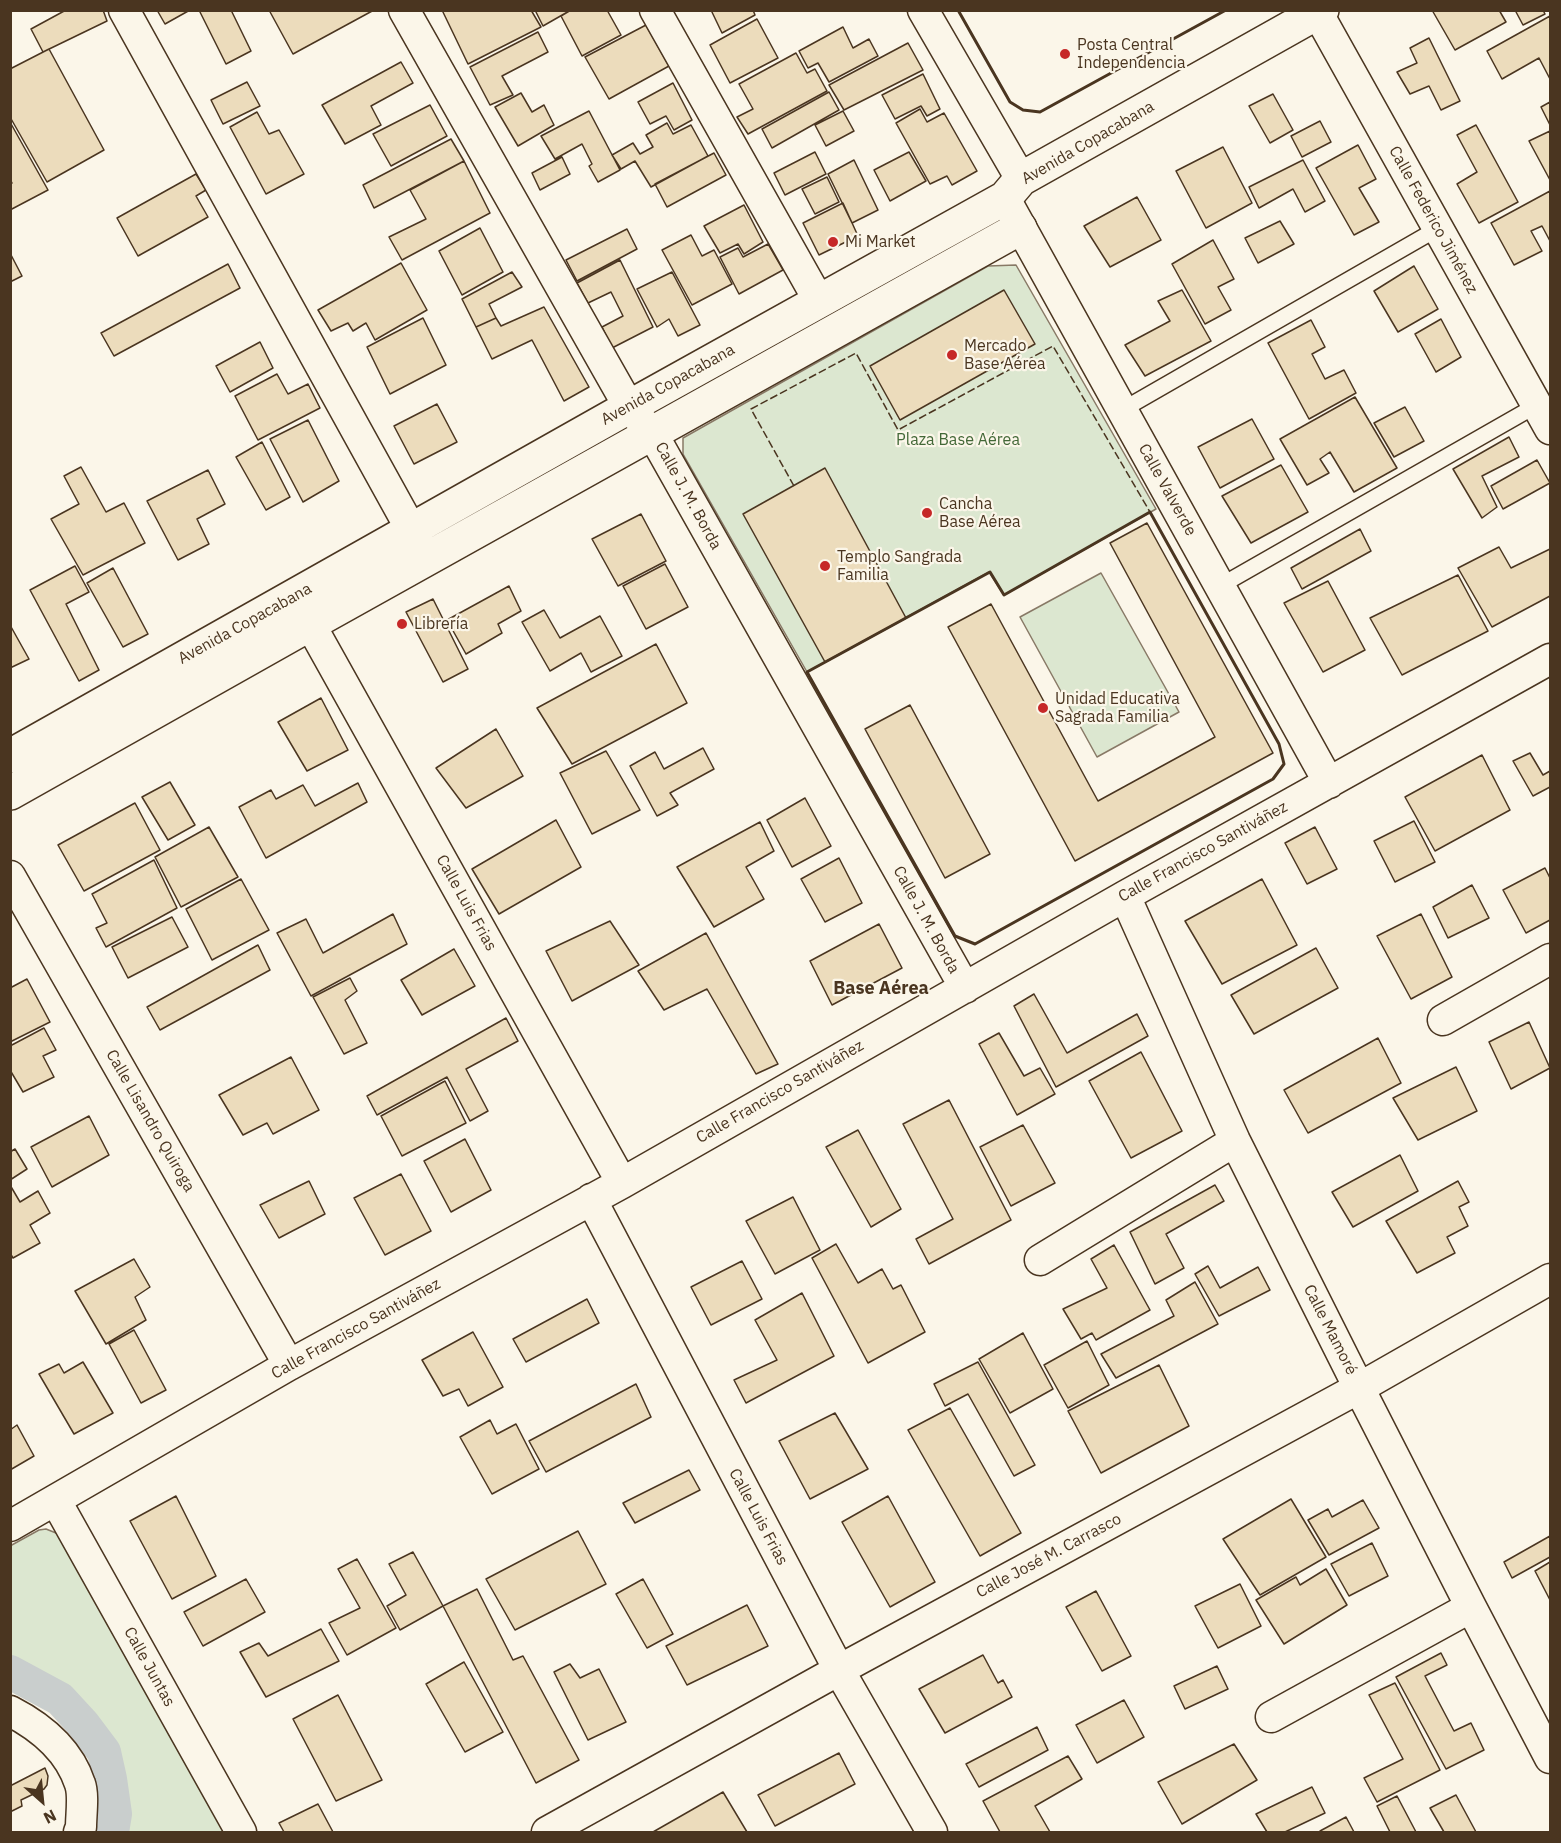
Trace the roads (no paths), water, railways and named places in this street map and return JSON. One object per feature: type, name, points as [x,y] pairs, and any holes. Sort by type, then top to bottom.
[{"type":"main road","name":"Avenida Copacabana","points":[[10,756],[819,301],[1319,11]]},
{"type":"main road","name":"Avenida Copacabana","points":[[10,793],[1020,228]]},
{"type":"street","points":[[124,10],[427,558]]},
{"type":"street","name":"Calle J. M. Borda","points":[[404,10],[629,407],[652,433],[965,988]]},
{"type":"street","points":[[655,10],[819,301]]},
{"type":"street","name":"Calle Valverde","points":[[923,10],[1013,188],[1020,228],[1329,783]]},
{"type":"street","name":"Calle Federico Jiménez","points":[[1319,11],[1437,229],[1544,417]]},
{"type":"street","name":"Calle Luis Frias","points":[[310,624],[622,1183]]},
{"type":"street","name":"Calle Francisco Santiváñez","points":[[10,1526],[289,1365],[622,1183],[1125,896],[1551,659]]},
{"type":"street","name":"Calle Lisandro Quiroga","points":[[10,876],[289,1365]]},
{"type":"street","name":"Calle Mamoré","points":[[1125,896],[1235,1142],[1471,1607],[1551,1758]]},
{"type":"street","points":[[1443,1020],[1551,959]]},
{"type":"street","points":[[1040,1260],[1235,1142]]},
{"type":"street","name":"Calle Luis Frias","points":[[591,1199],[839,1670],[932,1833]]},
{"type":"street","name":"Calle José M. Carrasco","points":[[547,1833],[839,1670],[1359,1388],[1551,1279]]},
{"type":"street","name":"Calle Juntas","points":[[56,1501],[241,1833]]},
{"type":"street","points":[[1271,1717],[1471,1607]]},
{"type":"street","points":[[10,1711],[30,1721],[62,1749],[81,1786],[79,1833]]},
{"type":"lane","points":[[1122,410],[1437,229]]},
{"type":"lane","points":[[1220,586],[1544,417]]},
{"type":"waterway","points":[[10,1672],[60,1699],[104,1752],[115,1814],[112,1832]]},
{"type":"place","name":"Posta Central Independencia","points":[[1065,54]]},
{"type":"place","name":"Mi Market","points":[[833,242]]},
{"type":"place","name":"Mercado Base Aérea","points":[[952,355]]},
{"type":"place","name":"Cancha Base Aérea","points":[[927,513]]},
{"type":"place","name":"Templo Sangrada Familia","points":[[825,566]]},
{"type":"place","name":"Librería","points":[[402,624]]},
{"type":"place","name":"Unidad Educativa Sagrada Familia","points":[[1043,708]]},
{"type":"district","name":"Base Aérea","points":[[881,989]]},
{"type":"park label","name":"Plaza Base Aérea","points":[[958,440]]}]
